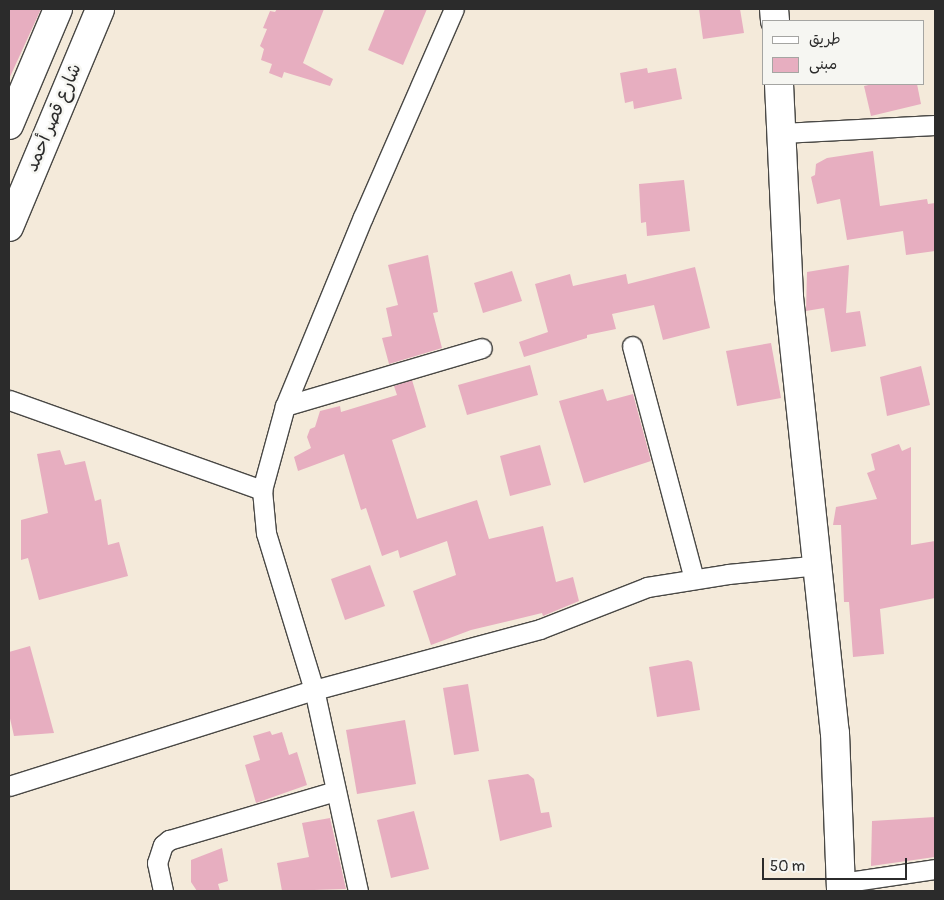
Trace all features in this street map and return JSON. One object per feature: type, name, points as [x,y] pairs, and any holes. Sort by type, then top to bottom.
[{"type":"street","points":[[9,125],[58,9]]},
{"type":"street","name":"شارع قصر أحمد","points":[[9,227],[100,9]]},
{"type":"street","points":[[358,891],[314,690],[266,533],[262,490],[285,406],[362,217],[454,9]]},
{"type":"street","points":[[779,85],[789,297],[819,565],[835,733],[841,887],[935,869]]},
{"type":"street","points":[[782,133],[935,125]]},
{"type":"street","points":[[632,346],[694,578]]},
{"type":"street","points":[[285,406],[482,348]]},
{"type":"street","points":[[9,400],[262,490]]},
{"type":"street","points":[[9,786],[314,690],[540,630],[647,587],[694,578],[819,565]]},
{"type":"street","points":[[163,891],[157,863],[163,846],[169,840],[335,791]]},
{"type":"building","points":[[9,9],[41,9],[9,79]]},
{"type":"building","points":[[277,9],[324,9],[303,63],[333,79],[330,86],[284,72],[282,78],[269,73],[272,64],[261,60],[264,49],[260,46],[267,29],[263,28],[270,11],[275,12]]},
{"type":"building","points":[[385,9],[427,9],[403,65],[368,50]]},
{"type":"building","points":[[699,9],[740,9],[744,33],[703,39]]},
{"type":"building","points":[[647,68],[648,73],[676,68],[682,99],[634,109],[633,101],[625,103],[620,73]]},
{"type":"building","points":[[917,85],[921,104],[871,116],[864,86]]},
{"type":"building","points":[[873,151],[880,206],[927,199],[928,204],[935,203],[935,251],[906,255],[903,231],[847,240],[840,199],[817,204],[811,177],[815,175],[816,164],[827,158]]},
{"type":"building","points":[[684,180],[690,231],[647,236],[646,222],[641,223],[639,184]]},
{"type":"building","points":[[428,255],[438,312],[433,313],[442,348],[389,364],[382,338],[392,336],[386,308],[398,305],[388,265]]},
{"type":"building","points":[[849,265],[846,313],[860,311],[866,346],[831,352],[824,308],[806,311],[807,272]]},
{"type":"building","points":[[695,267],[710,328],[663,340],[654,305],[612,314],[616,329],[587,335],[587,338],[524,357],[519,342],[548,332],[535,284],[570,274],[573,286],[626,274],[628,284]]},
{"type":"building","points":[[512,271],[522,301],[483,313],[474,283]]},
{"type":"building","points":[[771,343],[781,398],[737,406],[726,351]]},
{"type":"building","points":[[530,365],[538,395],[467,415],[458,385]]},
{"type":"building","points":[[921,366],[930,405],[887,416],[880,377]]},
{"type":"building","points":[[412,380],[426,427],[392,440],[417,519],[477,500],[489,539],[543,526],[556,582],[573,577],[579,601],[543,616],[542,613],[471,630],[431,645],[413,591],[456,575],[447,541],[400,558],[398,550],[382,556],[366,508],[361,510],[344,454],[298,471],[294,457],[311,448],[307,437],[310,429],[315,427],[320,411],[340,406],[341,412],[397,395],[394,386]]},
{"type":"building","points":[[603,389],[607,401],[633,394],[651,461],[584,483],[559,401]]},
{"type":"building","points":[[899,444],[902,451],[911,447],[911,545],[935,541],[935,598],[880,609],[884,654],[853,657],[849,602],[844,602],[841,525],[833,525],[836,507],[877,499],[867,473],[875,470],[871,454]]},
{"type":"building","points":[[540,445],[551,485],[510,496],[500,456]]},
{"type":"building","points":[[60,450],[65,465],[85,461],[95,501],[101,499],[108,545],[119,542],[128,576],[39,600],[28,558],[21,560],[21,520],[48,513],[37,454]]},
{"type":"building","points":[[370,565],[385,606],[345,620],[331,579]]},
{"type":"building","points":[[30,646],[54,733],[14,736],[9,714],[9,652]]},
{"type":"building","points":[[688,660],[692,662],[700,710],[657,717],[649,667]]},
{"type":"building","points":[[468,684],[479,751],[454,755],[443,688]]},
{"type":"building","points":[[405,720],[416,784],[357,794],[346,730]]},
{"type":"building","points":[[270,731],[272,735],[282,732],[289,755],[297,752],[307,785],[256,803],[245,765],[260,760],[253,736]]},
{"type":"building","points":[[528,774],[534,779],[541,813],[549,812],[552,827],[500,841],[488,780]]},
{"type":"building","points":[[414,811],[429,869],[391,878],[377,820]]},
{"type":"building","points":[[935,817],[935,857],[871,866],[872,821]]},
{"type":"building","points":[[330,818],[346,889],[282,891],[277,863],[309,857],[302,823]]},
{"type":"building","points":[[222,848],[228,881],[218,884],[220,891],[197,891],[191,882],[191,860]]}]
